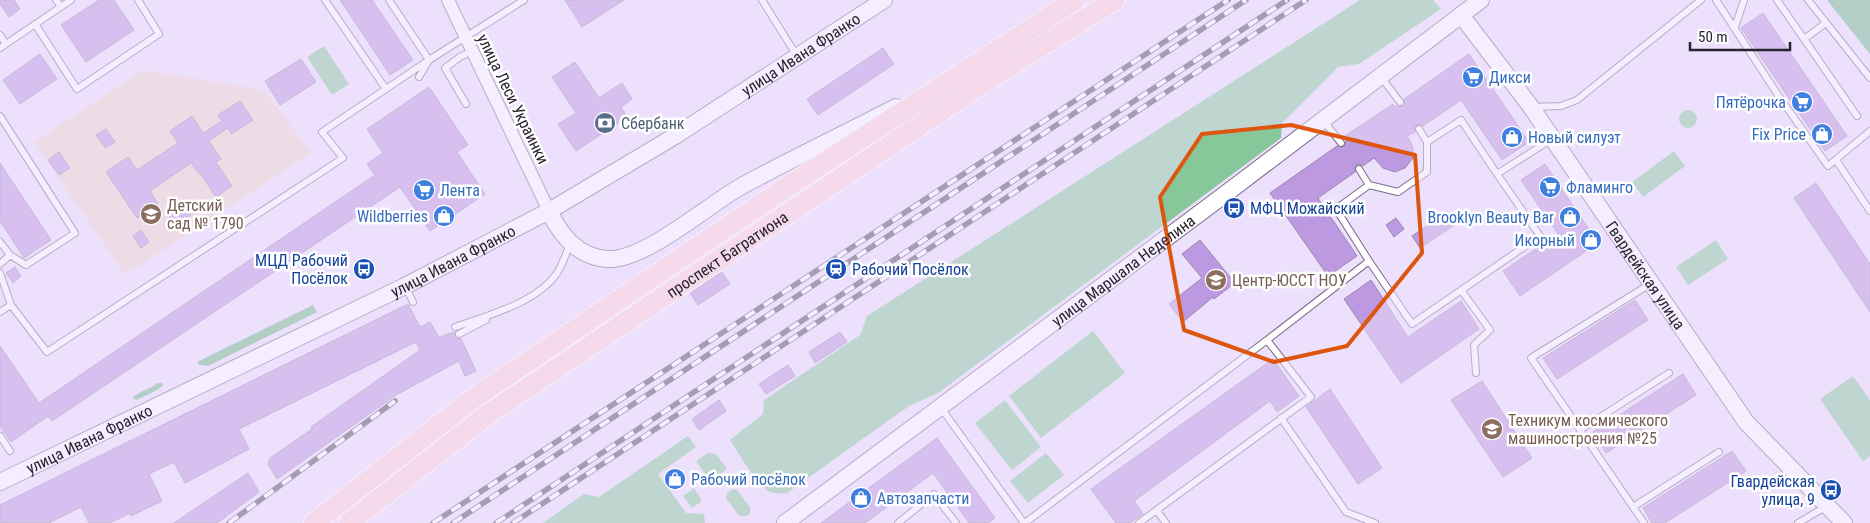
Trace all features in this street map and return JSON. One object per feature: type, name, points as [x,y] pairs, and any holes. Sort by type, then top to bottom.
[{"type":"main road","name":"проспект Багратиона","points":[[314,523],[475,397],[779,192],[1075,0]]},
{"type":"main road","name":"проспект Багратиона","points":[[349,523],[487,415],[983,83],[1115,0]]},
{"type":"street","name":"улица Леси Украинки","points":[[448,0],[549,211]]},
{"type":"street","name":"улица Ивана Франко","points":[[0,482],[405,286],[549,211],[675,136],[884,0]]},
{"type":"street","name":"улица Маршала Неделина","points":[[788,522],[1481,0]]},
{"type":"street","name":"Гвардейская улица","points":[[1462,15],[1531,107],[1746,422],[1844,523]]},
{"type":"street","points":[[549,211],[562,236],[570,244],[588,254],[609,260],[638,252],[657,242],[739,188],[973,66]]},
{"type":"lane","points":[[56,0],[61,7]]},
{"type":"lane","points":[[0,35],[3,46],[71,0]]},
{"type":"lane","points":[[35,24],[78,89],[159,34],[138,0]]},
{"type":"lane","points":[[325,0],[386,89]]},
{"type":"lane","points":[[389,0],[429,60]]},
{"type":"lane","points":[[0,273],[12,305],[47,352],[343,158],[322,132],[429,60],[524,0]]},
{"type":"lane","points":[[762,0],[798,57]]},
{"type":"lane","points":[[1531,107],[1561,106],[1577,100],[1702,0]]},
{"type":"lane","points":[[1716,0],[1778,95],[1828,166],[1870,131]]},
{"type":"lane","points":[[1735,27],[1744,0]]},
{"type":"lane","points":[[1777,0],[1857,116]]},
{"type":"lane","points":[[1808,0],[1870,78]]},
{"type":"lane","points":[[1804,39],[1826,23]]},
{"type":"lane","points":[[466,104],[445,68],[472,51]]},
{"type":"lane","points":[[419,78],[429,60]]},
{"type":"lane","points":[[1381,77],[1400,102]]},
{"type":"lane","points":[[0,116],[75,234],[26,265],[10,256],[0,242]]},
{"type":"lane","points":[[1323,120],[1341,143]]},
{"type":"lane","points":[[1369,185],[1336,209],[1412,324],[1540,236],[1461,120],[1427,142]]},
{"type":"lane","points":[[1359,169],[1369,185],[1398,192],[1427,172],[1427,142],[1419,129]]},
{"type":"lane","points":[[1496,174],[1552,139]]},
{"type":"lane","points":[[1836,160],[1870,211]]},
{"type":"lane","points":[[459,334],[539,290],[557,273],[570,244]]},
{"type":"lane","points":[[0,264],[10,256]]},
{"type":"lane","points":[[940,407],[1024,523],[1370,261]]},
{"type":"lane","points":[[1644,523],[1531,358],[1651,283]]},
{"type":"lane","points":[[405,286],[413,302]]},
{"type":"lane","points":[[1462,290],[1490,330],[1474,345],[1476,373]]},
{"type":"lane","points":[[0,312],[12,305]]},
{"type":"lane","points":[[455,327],[505,310]]},
{"type":"lane","points":[[1139,523],[1311,396],[1267,340]]},
{"type":"lane","points":[[1580,430],[1669,373]]},
{"type":"lane","points":[[1281,418],[1346,512],[1375,523]]},
{"type":"lane","points":[[0,436],[10,451]]},
{"type":"lane","points":[[1633,507],[1719,452]]},
{"type":"lane","points":[[898,523],[934,494],[956,523]]},
{"type":"lane","points":[[1798,523],[1828,506]]},
{"type":"lane","points":[[1157,511],[1166,523]]},
{"type":"highlighted area","points":[[1291,125],[1415,155],[1422,253],[1347,346],[1274,362],[1184,330],[1160,197],[1202,134]]},
{"type":"shaded area","name":"Детский сад № 1790","points":[[143,70],[264,90],[311,153],[125,275],[34,142]]},
{"type":"green space","points":[[1360,0],[1433,0],[1441,9],[1359,64],[1338,67],[1282,123],[1281,138],[938,393],[909,406],[787,493],[771,492],[757,480],[730,440],[763,414],[764,400],[860,335],[867,316]]},
{"type":"green space","points":[[1827,0],[1870,0],[1870,54]]},
{"type":"green space","points":[[324,46],[349,84],[332,95],[307,57]]},
{"type":"green space","points":[[1688,110],[1696,115],[1697,119],[1692,127],[1688,128],[1680,123],[1679,119],[1684,111]]},
{"type":"green space","points":[[1674,151],[1685,166],[1643,197],[1632,182]]},
{"type":"green space","points":[[1716,240],[1728,259],[1688,285],[1676,267]]},
{"type":"green space","points":[[313,305],[317,312],[208,366],[200,365],[197,362]]},
{"type":"green space","points":[[1093,331],[1125,373],[1041,438],[1009,396]]},
{"type":"green space","points":[[1853,376],[1870,400],[1870,456],[1863,461],[1820,399]]},
{"type":"green space","points":[[158,383],[163,385],[159,389],[137,400],[134,399],[133,397],[136,395]]},
{"type":"green space","points":[[1005,400],[1041,447],[1012,470],[975,423]]},
{"type":"green space","points":[[688,436],[696,447],[658,474],[686,513],[704,514],[705,523],[543,523],[584,494],[599,497]]},
{"type":"green space","points":[[708,453],[716,454],[727,469],[710,481],[696,461]]},
{"type":"green space","points":[[1046,453],[1064,475],[1028,503],[1010,481]]},
{"type":"green space","points":[[694,488],[702,501],[692,508],[683,496]]},
{"type":"green space","points":[[733,489],[737,490],[750,507],[750,513],[747,516],[739,516],[726,498],[727,493]]},
{"type":"building","points":[[0,0],[14,0],[20,9],[9,17],[0,4]]},
{"type":"building","points":[[99,0],[114,0],[134,30],[86,62],[61,25]]},
{"type":"building","points":[[340,0],[372,0],[413,60],[390,75]]},
{"type":"building","points":[[565,0],[624,0],[582,27]]},
{"type":"building","points":[[1763,13],[1847,136],[1825,151],[1741,28]]},
{"type":"building","points":[[883,48],[894,64],[818,115],[807,99]]},
{"type":"building","points":[[40,54],[57,79],[20,104],[3,80]]},
{"type":"building","points":[[1469,54],[1529,142],[1502,160],[1461,100],[1423,126],[1419,124],[1415,126],[1415,132],[1407,136],[1413,147],[1413,158],[1405,168],[1395,172],[1383,168],[1374,158],[1363,166],[1356,165],[1355,172],[1318,198],[1357,256],[1328,276],[1270,193],[1337,146],[1344,147],[1347,139],[1345,136],[1393,104],[1394,106],[1403,106],[1405,103],[1404,99]]},
{"type":"building","points":[[301,59],[316,82],[280,105],[265,81]]},
{"type":"building","points":[[575,62],[599,98],[622,83],[632,99],[621,107],[627,117],[576,151],[558,124],[576,113],[552,77]]},
{"type":"building","points":[[429,87],[468,145],[457,152],[485,194],[430,231],[400,187],[52,421],[48,416],[11,442],[0,426],[0,346],[39,403],[375,175],[367,164],[383,153],[367,129]]},
{"type":"building","points":[[240,101],[253,120],[231,134],[228,128],[209,141],[221,159],[216,162],[232,186],[216,197],[191,163],[150,191],[158,204],[137,218],[106,172],[128,157],[137,170],[178,143],[170,131],[192,116],[203,133],[222,121],[218,115]]},
{"type":"building","points":[[106,129],[115,142],[105,148],[96,135]]},
{"type":"building","points":[[59,152],[70,168],[59,175],[48,160]]},
{"type":"building","points":[[0,163],[51,240],[24,258],[0,221]]},
{"type":"building","points":[[1545,164],[1598,243],[1520,296],[1503,271],[1558,234],[1521,180]]},
{"type":"building","points":[[1816,183],[1870,264],[1870,312],[1794,198]]},
{"type":"building","points":[[182,201],[191,215],[175,226],[166,212]]},
{"type":"building","points":[[1445,214],[1453,226],[1420,248],[1412,236]]},
{"type":"building","points":[[1396,218],[1404,229],[1394,237],[1386,225]]},
{"type":"building","points":[[141,230],[149,242],[141,248],[133,236]]},
{"type":"building","name":"Центр-ЮССТ НОУ","points":[[1200,240],[1235,283],[1214,299],[1213,297],[1183,322],[1169,304],[1202,278],[1182,254]]},
{"type":"building","points":[[15,267],[21,276],[13,283],[6,273]]},
{"type":"building","points":[[722,272],[730,284],[698,305],[690,293]]},
{"type":"building","points":[[1371,280],[1408,337],[1461,301],[1479,329],[1401,383],[1344,299]]},
{"type":"building","points":[[1635,300],[1648,320],[1557,379],[1543,358]]},
{"type":"building","points":[[408,304],[420,327],[430,322],[439,337],[455,332],[456,338],[461,339],[476,371],[465,376],[459,361],[396,395],[277,479],[268,464],[270,458],[420,350],[416,342],[239,429],[249,449],[185,483],[174,462],[149,474],[162,501],[131,516],[130,513],[110,523],[89,523],[81,507],[49,523],[0,523],[0,505]]},
{"type":"building","points":[[840,332],[847,342],[815,363],[809,352]]},
{"type":"building","points":[[1273,359],[1299,396],[1277,412],[1270,401],[1134,501],[1143,514],[1130,523],[1116,523],[1091,489]]},
{"type":"building","points":[[788,365],[795,376],[766,394],[759,384]]},
{"type":"building","points":[[1683,374],[1696,395],[1606,453],[1593,432]]},
{"type":"building","name":"Техникум космического машиностроения №25","points":[[1482,381],[1532,458],[1503,477],[1451,400]]},
{"type":"building","points":[[1330,389],[1382,468],[1358,484],[1306,407]]},
{"type":"building","points":[[719,400],[726,411],[699,430],[692,419]]},
{"type":"building","points":[[937,438],[995,518],[988,523],[969,523],[933,473],[865,523],[821,523]]},
{"type":"building","points":[[1732,451],[1746,471],[1665,523],[1652,523],[1643,508]]},
{"type":"building","points":[[248,473],[259,492],[217,523],[174,523]]},
{"type":"railway","points":[[433,523],[1228,0]]},
{"type":"railway","points":[[453,523],[1246,0]]},
{"type":"railway","points":[[496,523],[1287,0]]},
{"type":"railway","points":[[513,523],[1306,0]]},
{"type":"railway","points":[[229,523],[395,401]]},
{"type":"place","name":"Дикси","points":[[1473,77]]},
{"type":"place","name":"Пятёрочка","points":[[1802,102]]},
{"type":"place","name":"Сбербанк","points":[[605,123]]},
{"type":"place","name":"Fix Price","points":[[1822,134]]},
{"type":"place","name":"Новый силуэт","points":[[1512,137]]},
{"type":"place","name":"Фламинго","points":[[1550,187]]},
{"type":"place","name":"Лента","points":[[424,190]]},
{"type":"place","name":"МФЦ Можайский","points":[[1234,208]]},
{"type":"place","name":"Детский сад № 1790","points":[[151,214]]},
{"type":"place","name":"Wildberries","points":[[444,216]]},
{"type":"place","name":"Brooklyn Beauty Bar","points":[[1570,217]]},
{"type":"place","name":"Икорный","points":[[1591,240]]},
{"type":"place","name":"МЦД Рабочий Посёлок","points":[[364,269]]},
{"type":"place","name":"Рабочий Посёлок","points":[[836,269]]},
{"type":"place","name":"Центр-ЮССТ НОУ","points":[[1216,280]]},
{"type":"place","name":"Техникум космического машиностроения №25","points":[[1492,429]]},
{"type":"place","name":"Рабочий посёлок","points":[[675,479]]},
{"type":"place","name":"Гвардейская улица, 9","points":[[1831,490]]},
{"type":"place","name":"Автозапчасти","points":[[861,498]]}]
